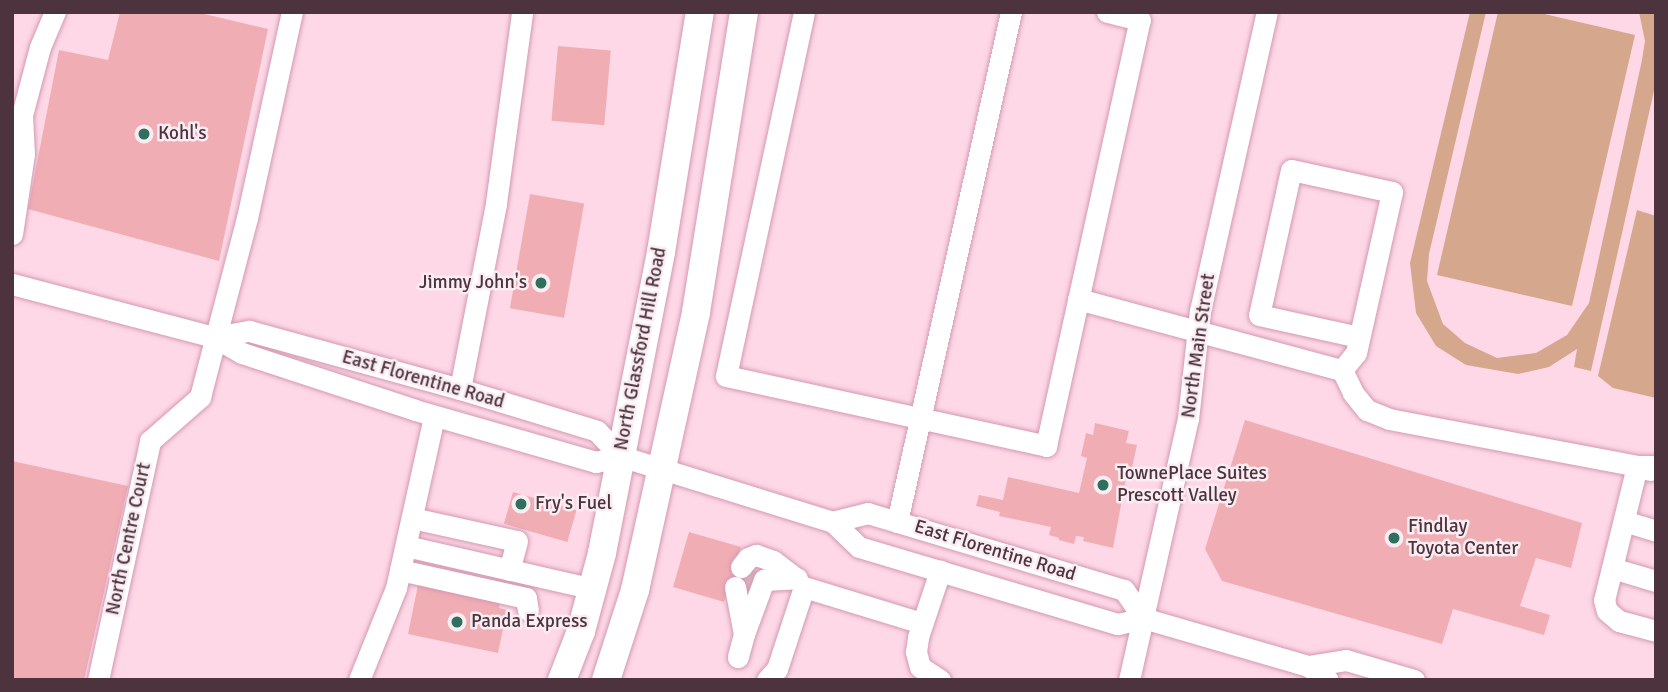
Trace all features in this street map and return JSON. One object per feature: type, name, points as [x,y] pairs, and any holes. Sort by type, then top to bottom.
[{"type":"main road","name":"North Glassford Hill Road","points":[[562,680],[593,589],[665,227],[700,12]]},
{"type":"main road","points":[[607,680],[635,590],[695,312],[744,12]]},
{"type":"street","points":[[12,234],[24,154],[22,115],[40,47],[55,12]]},
{"type":"street","name":"North Centre Court","points":[[98,680],[150,441],[200,397],[247,218],[292,12]]},
{"type":"street","points":[[460,389],[496,203],[522,12]]},
{"type":"street","points":[[804,12],[726,376],[1046,446],[1140,20],[1107,12]]},
{"type":"street","points":[[897,522],[1011,12]]},
{"type":"street","name":"North Main Street","points":[[1129,680],[1188,419],[1200,311],[1267,12]]},
{"type":"street","points":[[1342,370],[1356,353],[1391,192],[1291,170],[1259,315],[1358,337]]},
{"type":"street","name":"East Florentine Road","points":[[12,284],[214,337],[242,353],[434,416],[596,462],[620,456],[661,468],[832,522],[859,547],[1118,624],[1143,618],[1308,666],[1328,680]]},
{"type":"street","points":[[1078,299],[1342,370],[1353,393],[1367,410],[1389,419],[1649,468],[1624,521],[1604,600],[1607,611],[1619,621],[1656,631]]},
{"type":"street","name":"East Florentine Road","points":[[214,337],[249,331],[460,389],[597,431],[620,456]]},
{"type":"street","points":[[359,680],[373,651],[400,570],[434,416]]},
{"type":"street","name":"East Florentine Road","points":[[832,522],[868,513],[1124,590],[1143,618]]},
{"type":"street","points":[[412,518],[517,541],[509,570]]},
{"type":"street","points":[[1624,521],[1656,531]]},
{"type":"street","points":[[406,546],[593,589]]},
{"type":"street","points":[[744,634],[742,578],[753,565],[922,623]]},
{"type":"street","points":[[1612,568],[1656,581]]},
{"type":"street","points":[[400,570],[526,598],[528,610]]},
{"type":"street","points":[[940,571],[922,623],[916,652],[920,667],[940,680]]},
{"type":"street","points":[[738,657],[764,580],[800,583]]},
{"type":"street","points":[[767,680],[777,669],[800,583]]},
{"type":"street","name":"East Florentine Road","points":[[1308,666],[1346,660],[1414,680]]},
{"type":"shaded area","points":[[1470,12],[1486,12],[1429,254],[1427,281],[1443,324],[1465,343],[1497,358],[1536,353],[1567,335],[1589,303],[1642,60],[1645,41],[1639,12],[1656,12],[1656,82],[1591,371],[1574,367],[1577,349],[1549,367],[1518,374],[1466,365],[1436,346],[1416,313],[1410,263]]},
{"type":"shaded area","points":[[1498,12],[1536,12],[1635,35],[1572,306],[1437,275]]},
{"type":"shaded area","points":[[1637,210],[1656,216],[1656,398],[1613,388],[1598,376]]},
{"type":"building","name":"Kohl's","points":[[120,12],[196,12],[268,29],[219,261],[28,209],[59,50],[108,60]]},
{"type":"building","points":[[558,46],[611,51],[604,125],[551,121]]},
{"type":"building","points":[[530,194],[584,204],[564,318],[510,308]]},
{"type":"building","name":"Findlay Toyota Center","points":[[1245,420],[1582,523],[1571,568],[1536,558],[1520,606],[1550,615],[1544,635],[1453,609],[1442,644],[1222,581],[1205,549]]},
{"type":"building","name":"TownePlace Suites Prescott Valley","points":[[1095,423],[1129,431],[1126,443],[1137,445],[1132,468],[1128,467],[1113,548],[1083,541],[1084,537],[1076,536],[1074,544],[1059,540],[1049,535],[1051,527],[999,516],[1000,512],[976,506],[979,495],[1003,500],[1008,477],[1079,493],[1087,458],[1081,456],[1086,433],[1093,435]]},
{"type":"building","points":[[12,461],[128,486],[84,680],[12,680]]},
{"type":"building","name":"Fry's Fuel","points":[[513,492],[576,510],[567,542],[504,524]]},
{"type":"building","points":[[689,532],[741,547],[736,565],[759,572],[753,592],[730,585],[724,602],[673,587]]},
{"type":"building","name":"Panda Express","points":[[419,580],[501,597],[499,608],[507,610],[498,653],[408,634]]},
{"type":"tunnel","points":[[743,589],[749,569]]},
{"type":"place","name":"Kohl's","points":[[144,134]]},
{"type":"place","name":"Jimmy John's","points":[[541,283]]},
{"type":"place","name":"TownePlace Suites Prescott Valley","points":[[1103,485]]},
{"type":"place","name":"Fry's Fuel","points":[[521,504]]},
{"type":"place","name":"Findlay Toyota Center","points":[[1394,538]]},
{"type":"place","name":"Panda Express","points":[[457,622]]}]
